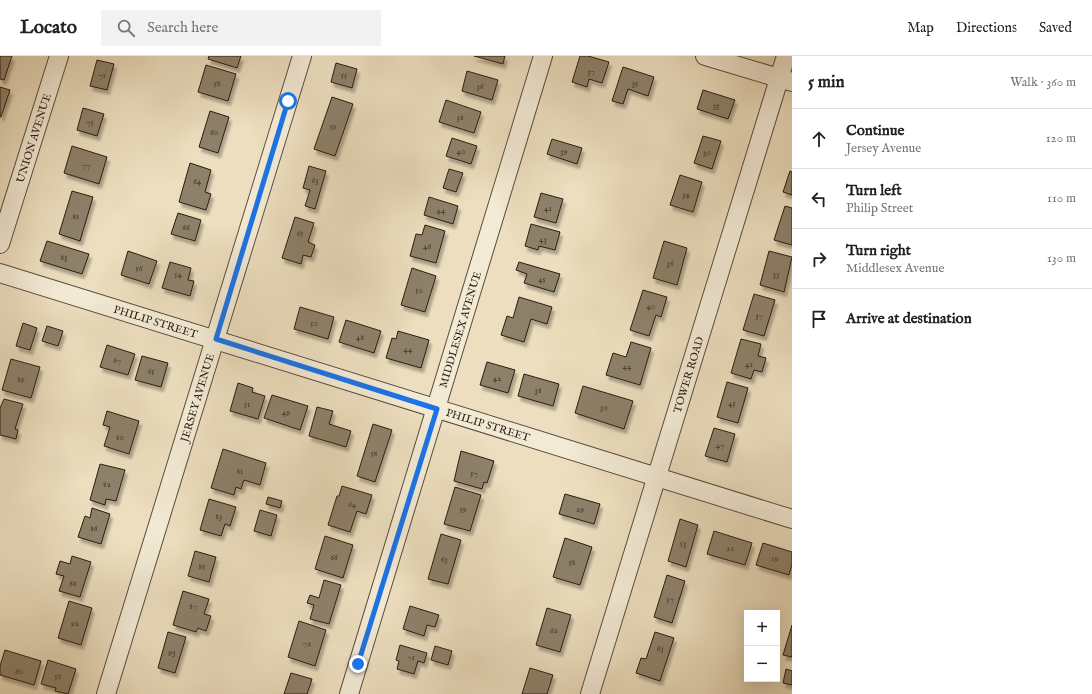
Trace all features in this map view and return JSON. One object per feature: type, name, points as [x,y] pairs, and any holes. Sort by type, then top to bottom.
[{"type":"street","name":"UNION AVENUE","points":[[0,244],[59,56]]},
{"type":"street","name":"JERSEY AVENUE","points":[[106,694],[302,56]]},
{"type":"street","name":"MIDDLESEX AVENUE","points":[[349,694],[437,409],[543,56]]},
{"type":"street","points":[[705,56],[786,80]]},
{"type":"street","name":"TOWER ROAD","points":[[590,694],[656,477],[786,80],[786,56]]},
{"type":"street","name":"PHILIP STREET","points":[[0,273],[792,519]]},
{"type":"building","points":[[0,56],[12,56],[4,80],[0,79]]},
{"type":"building","points":[[209,56],[241,56],[237,68],[208,59]]},
{"type":"building","points":[[474,56],[505,56],[503,64]]},
{"type":"building","points":[[580,56],[588,56],[609,62],[602,83],[589,79],[587,87],[572,82]]},
{"type":"building","points":[[97,60],[114,64],[107,90],[90,86]]},
{"type":"building","points":[[336,63],[357,69],[352,88],[331,82]]},
{"type":"building","points":[[206,65],[236,74],[228,101],[198,92]]},
{"type":"building","points":[[623,67],[654,77],[648,96],[628,89],[623,104],[612,101]]},
{"type":"building","points":[[467,71],[498,80],[492,100],[462,91]]},
{"type":"building","points":[[0,87],[10,90],[1,117],[0,117]]},
{"type":"building","points":[[703,90],[735,100],[728,119],[697,109]]},
{"type":"building","points":[[332,97],[353,104],[335,156],[314,149]]},
{"type":"building","points":[[446,100],[481,112],[474,133],[439,122]]},
{"type":"building","points":[[83,108],[104,114],[97,136],[77,130]]},
{"type":"building","points":[[210,111],[229,117],[218,153],[199,147]]},
{"type":"building","points":[[703,136],[721,141],[712,169],[694,163]]},
{"type":"building","points":[[452,138],[477,146],[471,164],[446,156]]},
{"type":"building","points":[[552,139],[582,148],[577,164],[547,154]]},
{"type":"building","points":[[72,146],[107,157],[99,184],[64,173]]},
{"type":"building","points":[[190,163],[211,170],[205,192],[211,194],[206,210],[179,202]]},
{"type":"building","points":[[309,166],[326,171],[315,209],[305,206],[310,190],[303,188]]},
{"type":"building","points":[[449,169],[463,173],[456,192],[443,188]]},
{"type":"building","points":[[790,171],[792,172],[792,195],[783,192]]},
{"type":"building","points":[[680,175],[702,182],[693,212],[670,205]]},
{"type":"building","points":[[72,191],[93,197],[80,241],[59,234]]},
{"type":"building","points":[[541,193],[563,199],[556,223],[534,217]]},
{"type":"building","points":[[429,197],[458,206],[453,224],[424,215]]},
{"type":"building","points":[[785,206],[792,208],[792,245],[774,240]]},
{"type":"building","points":[[178,213],[201,220],[195,241],[171,234]]},
{"type":"building","points":[[295,217],[314,223],[308,242],[315,245],[311,257],[303,255],[301,264],[282,258]]},
{"type":"building","points":[[531,224],[560,232],[555,250],[539,246],[538,250],[525,246]]},
{"type":"building","points":[[425,225],[445,231],[436,263],[410,256],[416,234],[422,235]]},
{"type":"building","points":[[47,241],[89,254],[82,274],[40,261]]},
{"type":"building","points":[[664,241],[687,248],[677,285],[653,278]]},
{"type":"building","points":[[128,251],[157,261],[149,284],[121,275]]},
{"type":"building","points":[[769,251],[792,257],[784,292],[760,285]]},
{"type":"building","points":[[170,262],[191,268],[188,280],[194,281],[190,296],[162,288]]},
{"type":"building","points":[[519,262],[560,274],[554,292],[524,283],[527,274],[516,270]]},
{"type":"building","points":[[412,268],[436,276],[425,312],[401,305]]},
{"type":"building","points":[[643,290],[667,297],[661,317],[656,315],[649,336],[630,330]]},
{"type":"building","points":[[754,294],[775,300],[764,336],[743,330]]},
{"type":"building","points":[[519,297],[552,307],[547,324],[531,319],[524,342],[501,335],[507,316],[513,318]]},
{"type":"building","points":[[300,307],[334,317],[328,339],[294,329]]},
{"type":"building","points":[[346,320],[381,331],[374,353],[339,342]]},
{"type":"building","points":[[23,323],[37,328],[30,350],[16,346]]},
{"type":"building","points":[[47,326],[63,331],[58,346],[42,341]]},
{"type":"building","points":[[398,331],[429,340],[421,368],[386,358],[392,338],[396,339]]},
{"type":"building","points":[[741,339],[761,344],[758,356],[766,358],[762,372],[754,370],[751,379],[731,373]]},
{"type":"building","points":[[631,342],[651,348],[640,385],[606,375],[613,353],[626,357]]},
{"type":"building","points":[[107,345],[135,354],[128,375],[100,367]]},
{"type":"building","points":[[142,356],[168,363],[161,387],[135,380]]},
{"type":"building","points":[[11,359],[40,367],[31,398],[2,390]]},
{"type":"building","points":[[487,362],[515,370],[508,393],[480,385]]},
{"type":"building","points":[[524,374],[559,384],[553,406],[518,396]]},
{"type":"building","points":[[727,382],[748,388],[738,423],[717,417]]},
{"type":"building","points":[[238,383],[253,388],[252,392],[265,396],[258,419],[230,411]]},
{"type":"building","points":[[583,386],[633,401],[624,429],[575,413]]},
{"type":"building","points":[[272,395],[308,406],[300,430],[264,418]]},
{"type":"building","points":[[4,399],[23,404],[15,429],[18,430],[16,439],[0,435],[0,408]]},
{"type":"building","points":[[317,407],[333,411],[329,424],[351,431],[346,447],[309,436]]},
{"type":"building","points":[[107,411],[139,421],[129,454],[104,446],[110,427],[103,425]]},
{"type":"building","points":[[373,424],[392,430],[375,482],[357,476]]},
{"type":"building","points":[[714,428],[735,434],[727,462],[705,456]]},
{"type":"building","points":[[223,449],[266,463],[260,485],[244,480],[241,489],[236,487],[234,495],[211,488]]},
{"type":"building","points":[[461,451],[494,461],[487,483],[484,482],[482,489],[454,481]]},
{"type":"building","points":[[100,464],[125,470],[116,501],[106,499],[105,505],[90,500]]},
{"type":"building","points":[[342,486],[372,495],[366,514],[357,511],[350,532],[328,525],[337,496],[339,496]]},
{"type":"building","points":[[455,487],[481,495],[470,531],[444,524]]},
{"type":"building","points":[[565,494],[600,504],[594,524],[559,514]]},
{"type":"building","points":[[268,497],[282,501],[280,508],[266,504]]},
{"type":"building","points":[[209,499],[236,507],[230,526],[225,524],[221,536],[200,530]]},
{"type":"building","points":[[92,508],[110,514],[101,544],[78,537],[85,516],[90,518]]},
{"type":"building","points":[[260,510],[277,515],[271,536],[254,531]]},
{"type":"building","points":[[680,519],[698,525],[686,567],[668,561]]},
{"type":"building","points":[[714,531],[752,543],[745,565],[707,554]]},
{"type":"building","points":[[441,534],[461,540],[448,584],[428,579]]},
{"type":"building","points":[[325,536],[353,545],[343,578],[315,569]]},
{"type":"building","points":[[565,538],[592,547],[580,585],[553,577]]},
{"type":"building","points":[[763,543],[792,552],[792,564],[789,575],[756,565]]},
{"type":"building","points":[[195,551],[216,557],[209,582],[188,576]]},
{"type":"building","points":[[72,556],[91,562],[80,597],[59,591],[64,576],[56,574],[60,561],[70,564]]},
{"type":"building","points":[[667,575],[685,581],[672,623],[654,617]]},
{"type":"building","points":[[324,580],[341,585],[329,624],[310,619],[314,605],[307,603],[310,595],[319,598]]},
{"type":"building","points":[[183,591],[209,599],[204,614],[211,616],[206,631],[198,628],[196,632],[173,625]]},
{"type":"building","points":[[69,601],[92,608],[81,645],[58,638]]},
{"type":"building","points":[[410,606],[439,615],[435,627],[427,625],[424,636],[403,629]]},
{"type":"building","points":[[547,608],[571,615],[560,652],[536,645]]},
{"type":"building","points":[[299,621],[326,630],[315,666],[288,657]]},
{"type":"building","points":[[792,625],[792,657],[783,655]]},
{"type":"building","points":[[168,632],[186,637],[175,673],[158,668]]},
{"type":"building","points":[[655,632],[674,638],[660,681],[636,673],[641,658],[646,659]]},
{"type":"building","points":[[400,645],[427,653],[424,663],[418,661],[414,674],[397,669],[399,661],[396,660]]},
{"type":"building","points":[[435,646],[452,651],[448,665],[431,660]]},
{"type":"building","points":[[5,650],[41,661],[34,685],[0,675],[0,666]]},
{"type":"building","points":[[48,660],[76,669],[68,694],[55,691],[56,688],[41,684]]},
{"type":"building","points":[[530,668],[553,675],[547,694],[522,694]]},
{"type":"building","points":[[786,669],[792,671],[792,685],[783,683]]},
{"type":"building","points":[[291,673],[312,679],[307,694],[284,694]]},
{"type":"route","points":[[288,101],[216,339],[437,409],[358,664]]}]
